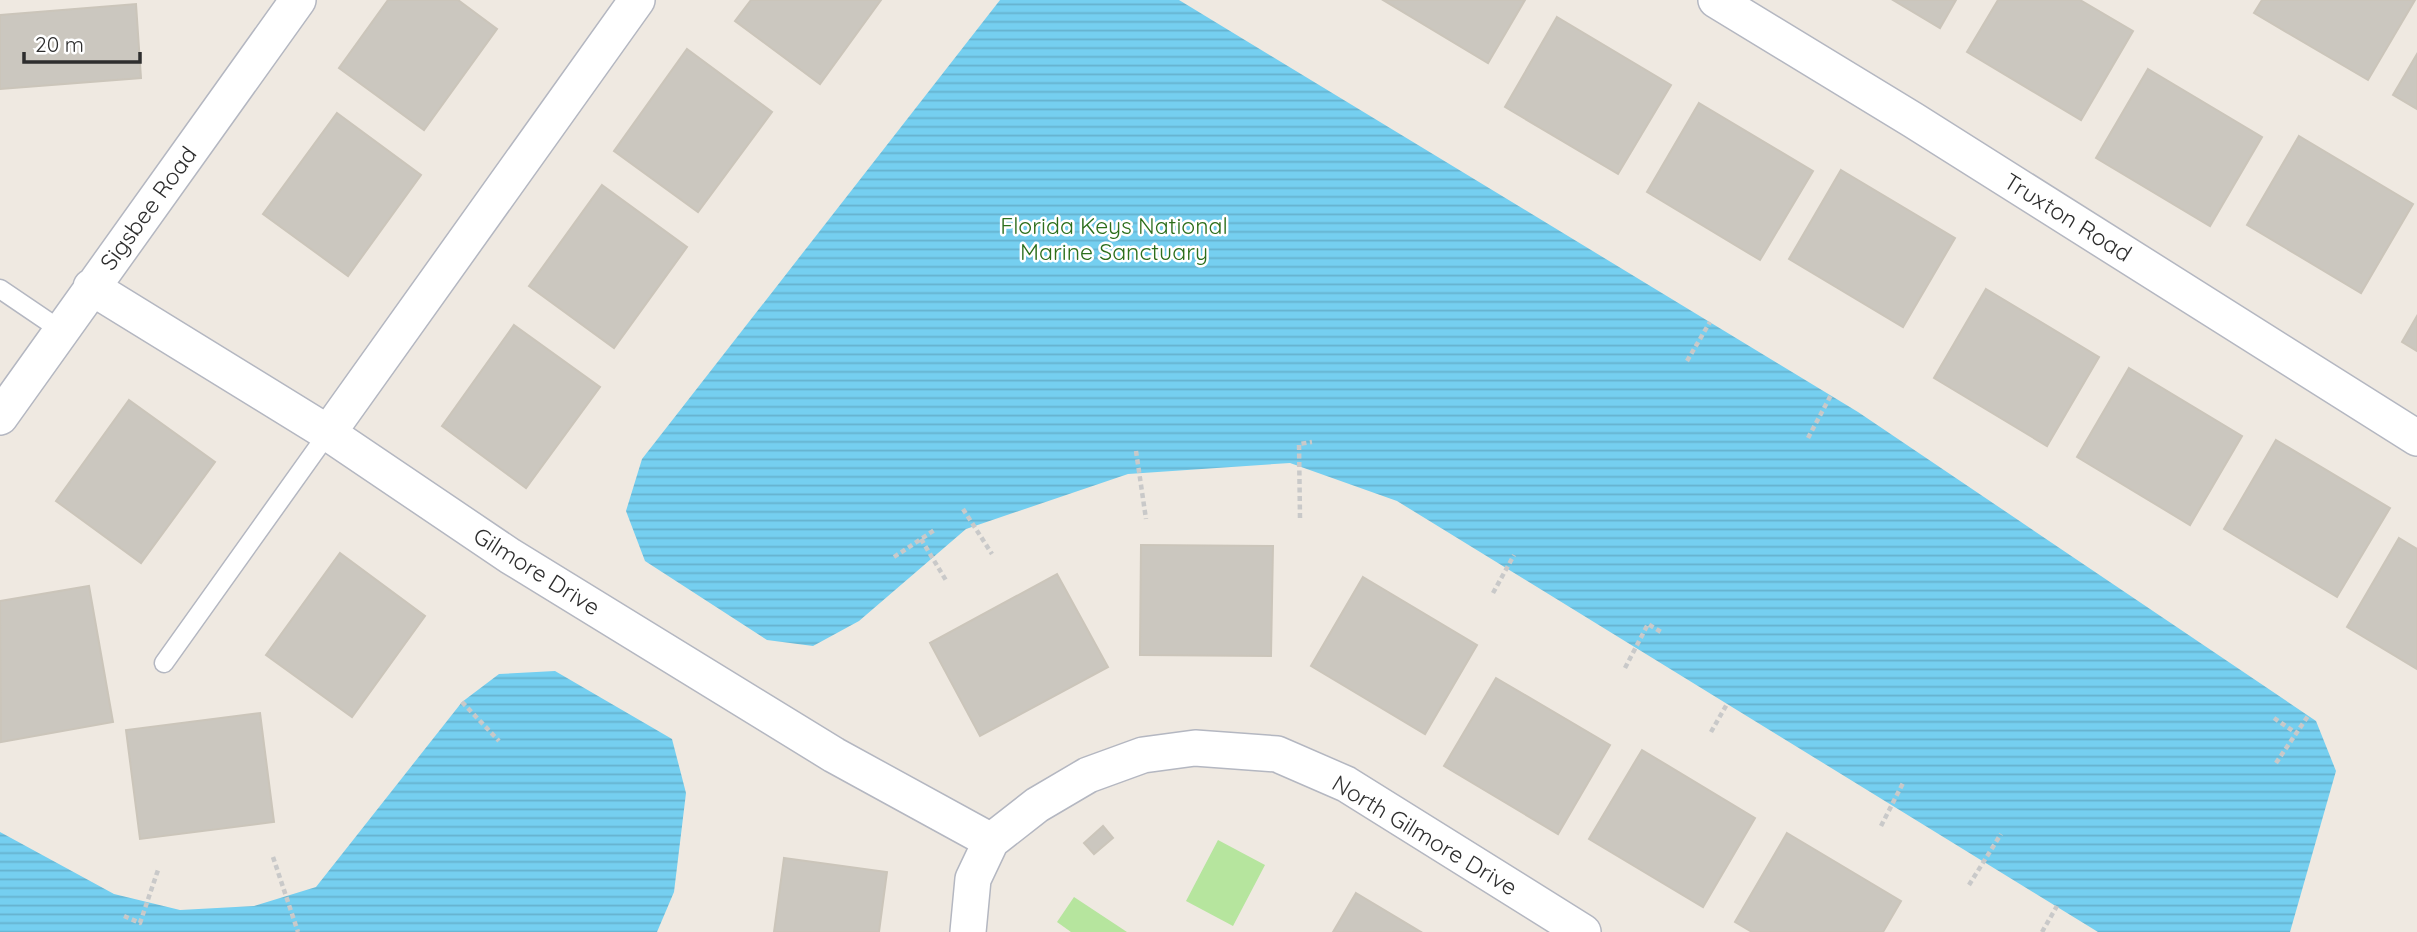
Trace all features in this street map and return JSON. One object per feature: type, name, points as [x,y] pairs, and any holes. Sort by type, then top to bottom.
[{"type":"street","name":"Sigsbee Road","points":[[0,417],[298,0]]},
{"type":"street","points":[[328,433],[637,0]]},
{"type":"street","name":"Truxton Road","points":[[1716,0],[1913,120],[2417,438]]},
{"type":"street","name":"Gilmore Drive","points":[[91,287],[328,433],[510,556],[834,755],[991,841]]},
{"type":"street","name":"North Gilmore Drive","points":[[991,841],[1037,805],[1078,781],[1143,755],[1195,748],[1277,754],[1346,784],[1583,932]]},
{"type":"street","points":[[968,932],[973,879],[991,841]]},
{"type":"lane","points":[[0,289],[62,331]]},
{"type":"lane","points":[[164,663],[328,433]]},
{"type":"path","points":[[1688,361],[1710,322]]},
{"type":"path","points":[[1808,438],[1831,395]]},
{"type":"path","points":[[1300,518],[1299,444],[1312,442]]},
{"type":"path","points":[[1136,451],[1146,519]]},
{"type":"path","points":[[963,509],[992,554]]},
{"type":"path","points":[[894,557],[936,529]]},
{"type":"path","points":[[921,539],[947,582]]},
{"type":"path","points":[[1493,593],[1514,555]]},
{"type":"path","points":[[1625,668],[1648,624],[1661,632]]},
{"type":"path","points":[[463,702],[499,741]]},
{"type":"path","points":[[1711,732],[1727,704]]},
{"type":"path","points":[[2276,763],[2308,716]]},
{"type":"path","points":[[2274,718],[2296,733]]},
{"type":"path","points":[[1881,826],[1903,783]]},
{"type":"path","points":[[1969,885],[2001,834]]},
{"type":"path","points":[[273,858],[298,932]]},
{"type":"path","points":[[124,916],[139,923],[159,867]]},
{"type":"path","points":[[2042,932],[2057,906]]},
{"type":"green space","points":[[1218,840],[1265,865],[1233,926],[1186,901]]},
{"type":"green space","points":[[1074,897],[1127,932],[1071,932],[1057,922]]},
{"type":"water","name":"Florida Keys National Marine Sanctuary","points":[[1000,0],[1179,0],[1858,412],[2316,721],[2336,771],[2290,932],[2098,932],[1397,501],[1290,463],[1128,474],[966,529],[859,621],[813,646],[767,640],[645,561],[626,511],[642,459]]},
{"type":"water","points":[[555,671],[672,739],[686,793],[674,892],[657,932],[0,932],[0,832],[114,894],[180,910],[254,906],[316,887],[462,702],[499,674]]},
{"type":"building","points":[[388,0],[458,0],[497,29],[424,130],[339,68]]},
{"type":"building","points":[[751,0],[881,0],[820,84],[735,21]]},
{"type":"building","points":[[1383,0],[1525,0],[1488,63]]},
{"type":"building","points":[[1893,0],[1956,0],[1940,28]]},
{"type":"building","points":[[1998,0],[2080,0],[2133,31],[2081,120],[1967,52]]},
{"type":"building","points":[[2262,0],[2415,0],[2368,80],[2254,13]]},
{"type":"building","points":[[136,4],[141,78],[0,89],[0,15]]},
{"type":"building","points":[[1557,17],[1671,85],[1618,174],[1505,107]]},
{"type":"building","points":[[687,49],[772,112],[698,212],[614,151]]},
{"type":"building","points":[[2417,54],[2417,109],[2393,95]]},
{"type":"building","points":[[2148,69],[2262,137],[2210,226],[2096,158]]},
{"type":"building","points":[[1699,103],[1813,171],[1760,260],[1647,192]]},
{"type":"building","points":[[337,113],[421,175],[348,276],[263,214]]},
{"type":"building","points":[[2299,136],[2413,204],[2361,293],[2247,225]]},
{"type":"building","points":[[1841,170],[1955,238],[1903,327],[1789,259]]},
{"type":"building","points":[[602,185],[687,247],[614,348],[529,286]]},
{"type":"building","points":[[1986,289],[2099,357],[2047,446],[1934,378]]},
{"type":"building","points":[[2417,316],[2417,351],[2402,342]]},
{"type":"building","points":[[514,325],[600,387],[526,488],[442,426]]},
{"type":"building","points":[[2129,368],[2242,436],[2190,525],[2077,457]]},
{"type":"building","points":[[129,400],[215,462],[141,563],[56,501]]},
{"type":"building","points":[[2276,440],[2390,508],[2337,597],[2224,529]]},
{"type":"building","points":[[2399,538],[2417,549],[2417,669],[2347,627]]},
{"type":"building","points":[[1141,545],[1273,546],[1271,656],[1140,655]]},
{"type":"building","points":[[340,553],[425,616],[352,717],[266,655]]},
{"type":"building","points":[[1057,574],[1108,667],[980,736],[930,643]]},
{"type":"building","points":[[1363,577],[1477,645],[1425,734],[1311,666]]},
{"type":"building","points":[[89,586],[113,722],[1,742],[0,601]]},
{"type":"building","points":[[1496,678],[1610,745],[1558,834],[1444,766]]},
{"type":"building","points":[[260,713],[274,822],[140,839],[126,730]]},
{"type":"building","points":[[1642,750],[1755,818],[1703,907],[1589,839]]},
{"type":"building","points":[[1103,826],[1113,838],[1094,854],[1084,843]]},
{"type":"building","points":[[1787,833],[1901,901],[1883,932],[1752,932],[1735,922]]},
{"type":"building","points":[[784,858],[887,872],[879,932],[774,932]]},
{"type":"building","points":[[1356,893],[1421,932],[1333,932]]}]
